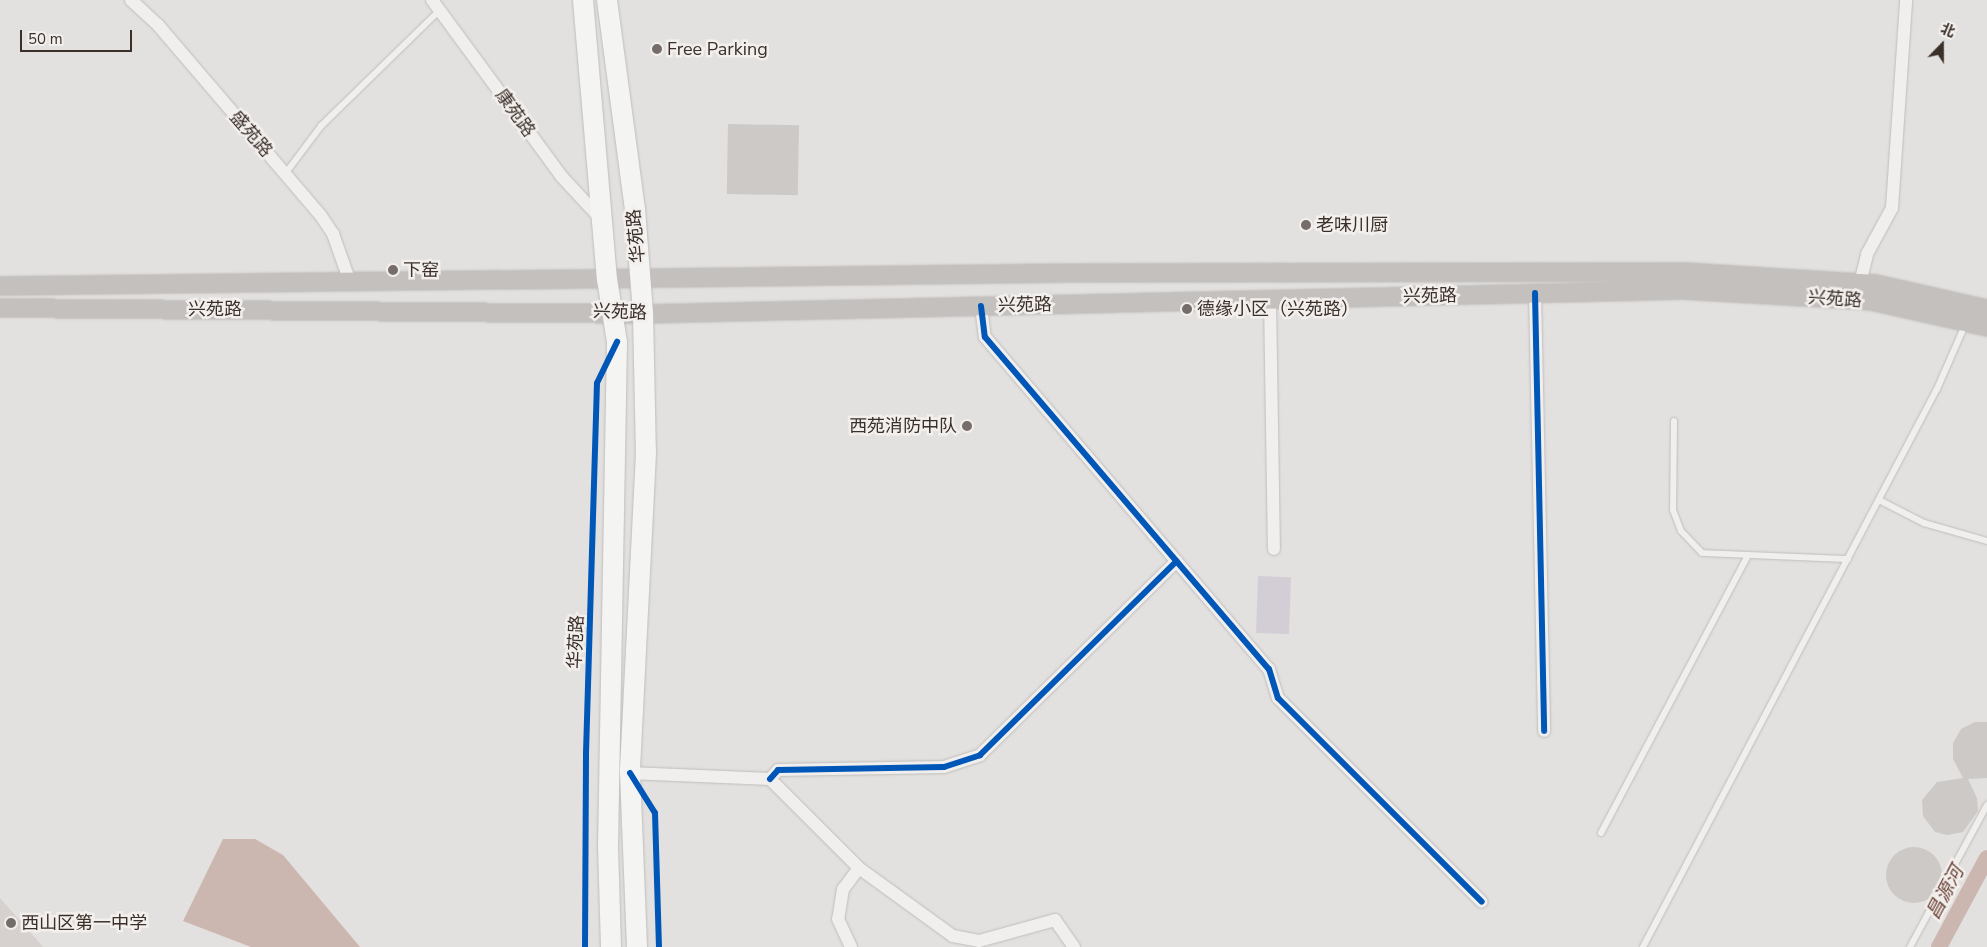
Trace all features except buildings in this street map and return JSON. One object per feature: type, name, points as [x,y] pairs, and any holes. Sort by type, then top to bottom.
[{"type":"main road","name":"华苑路","points":[[583,0],[607,278],[617,342],[617,450],[608,846],[611,947]]},
{"type":"main road","name":"华苑路","points":[[607,0],[634,209],[643,314],[646,453],[630,773],[637,947]]},
{"type":"main road","name":"兴苑路","points":[[0,286],[1067,272],[1685,272],[1860,283],[1987,308]]},
{"type":"main road","name":"兴苑路","points":[[0,308],[611,311],[643,314],[1683,290],[1871,301],[1987,327]]},
{"type":"street","name":"盛苑路","points":[[131,0],[158,25],[285,174],[333,234],[350,282]]},
{"type":"street","points":[[1860,283],[1867,254],[1892,208],[1906,0]]},
{"type":"street","name":"康苑路","points":[[436,5],[562,177],[603,221]]},
{"type":"street","points":[[1535,293],[1544,731]]},
{"type":"street","points":[[1270,299],[1274,549]]},
{"type":"street","points":[[982,306],[985,336],[1269,669],[1278,698],[1482,902]]},
{"type":"street","points":[[770,779],[778,770],[944,767],[980,755],[1177,561]]},
{"type":"street","points":[[630,773],[770,779],[859,868],[953,936],[979,941],[1055,920],[1074,947]]},
{"type":"street","points":[[851,947],[838,919],[843,889],[859,868]]},
{"type":"lane","points":[[285,174],[321,126],[436,5]]},
{"type":"lane","points":[[1644,947],[1937,389],[1966,322]]},
{"type":"lane","points":[[1674,421],[1674,510],[1681,531],[1702,553],[1848,559]]},
{"type":"lane","points":[[1879,500],[1924,523],[1987,541]]},
{"type":"lane","points":[[1601,833],[1748,555]]},
{"type":"lane","points":[[1910,947],[1987,805]]},
{"type":"shaded area","points":[[1258,576],[1291,577],[1289,634],[1256,633]]},
{"type":"shaded area","points":[[223,839],[255,839],[283,855],[360,947],[251,947],[183,921]]},
{"type":"shaded area","name":"西山区第一中学","points":[[0,898],[43,947],[0,947]]},
{"type":"waterway","name":"昌源河","points":[[1939,947],[1987,858]]},
{"type":"cycle path","points":[[1535,293],[1544,731]]},
{"type":"cycle path","points":[[981,306],[985,337],[1269,669],[1278,698],[1482,902]]},
{"type":"cycle path","points":[[585,947],[586,753],[597,383],[617,342]]},
{"type":"cycle path","points":[[770,779],[778,770],[944,767],[980,755],[1177,561]]},
{"type":"cycle path","points":[[630,773],[655,813],[659,947]]},
{"type":"place","name":"Free Parking","points":[[657,49]]},
{"type":"place","name":"老味川厨","points":[[1306,225]]},
{"type":"place","name":"下窑","points":[[393,270]]},
{"type":"place","name":"德缘小区（兴苑路）","points":[[1187,309]]},
{"type":"place","name":"西苑消防中队","points":[[967,426]]},
{"type":"place","name":"西山区第一中学","points":[[11,923]]}]
